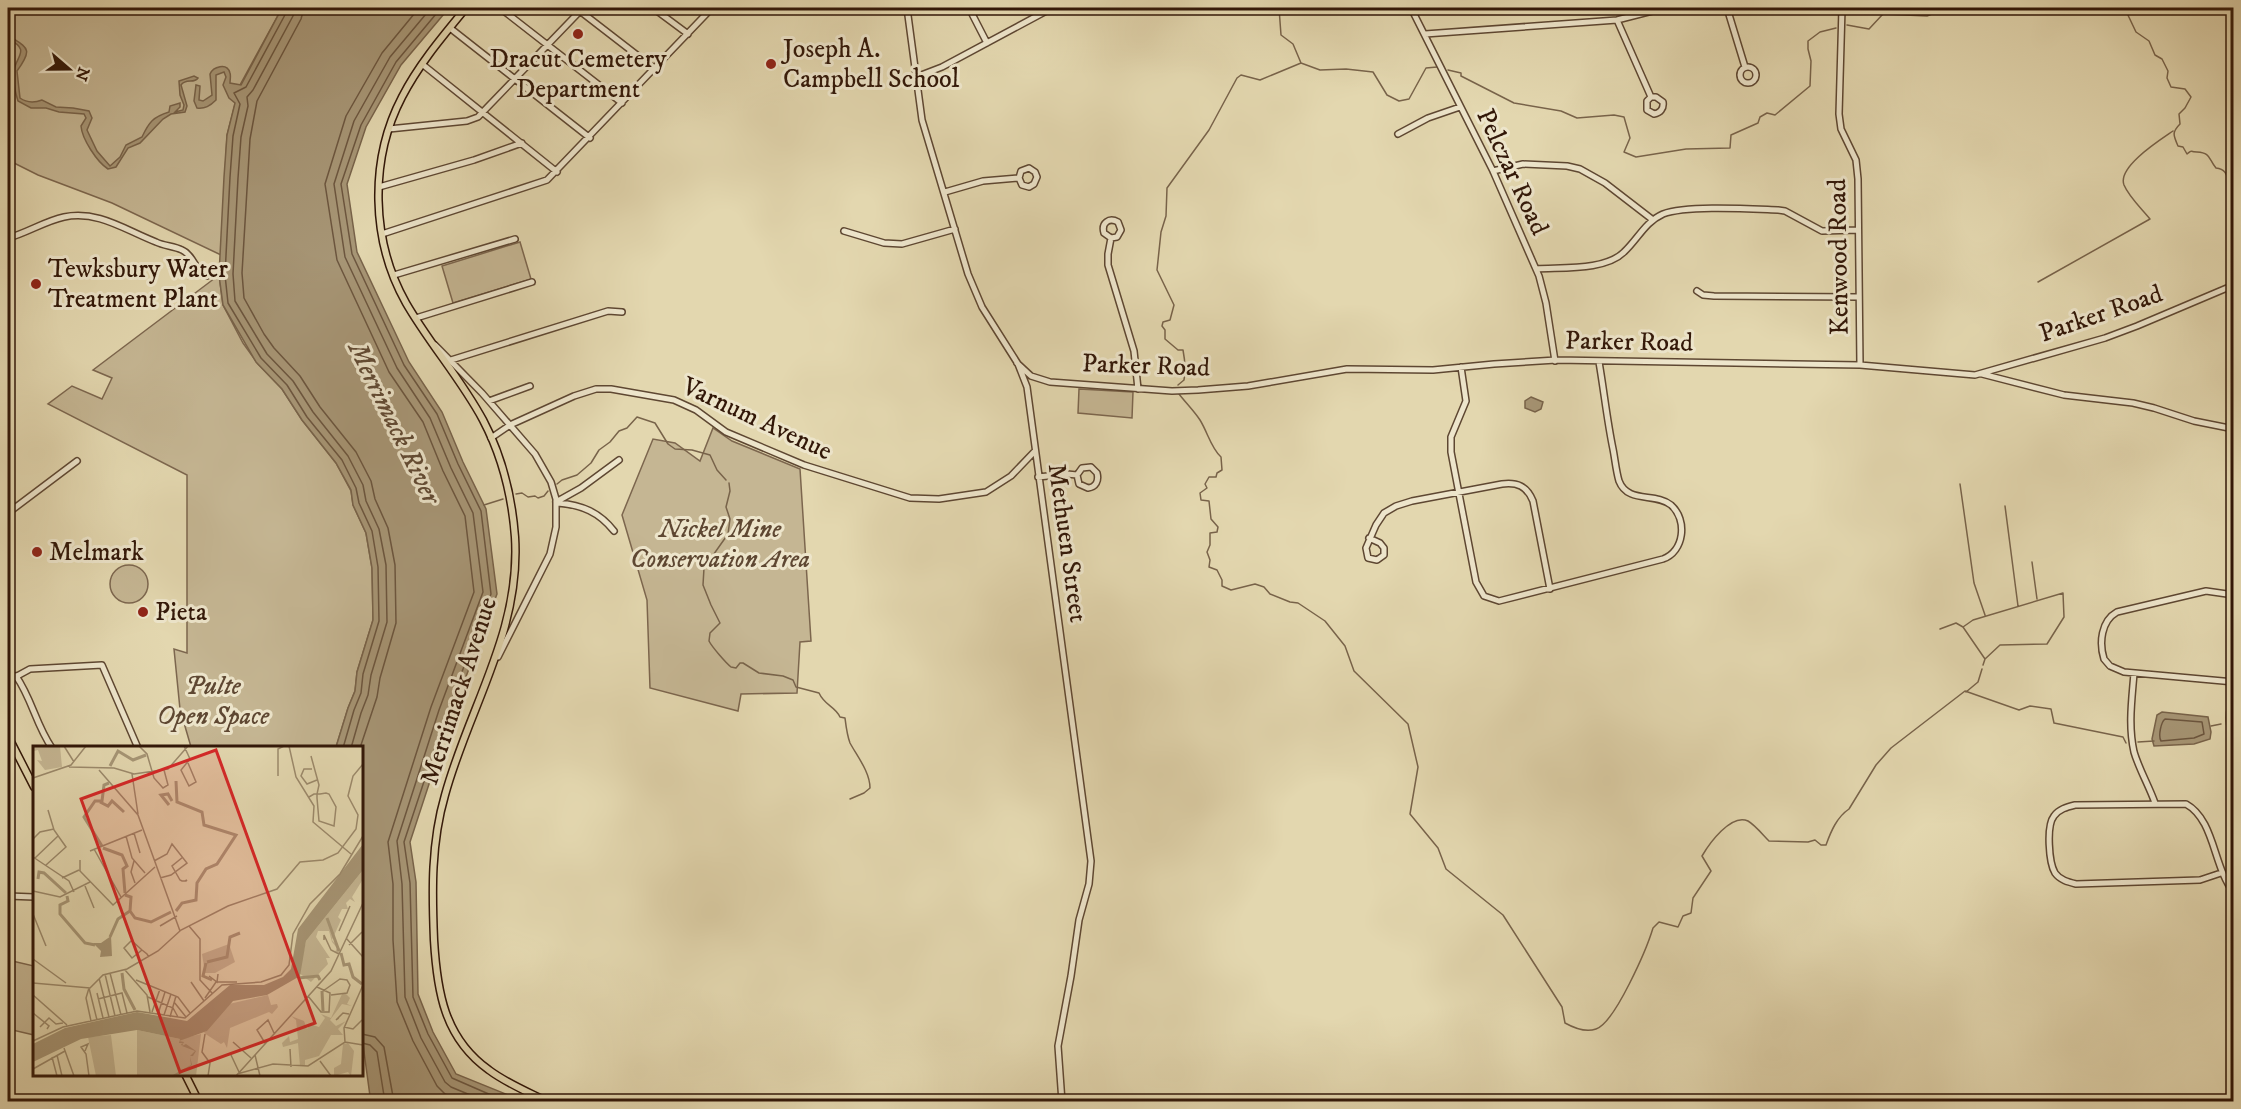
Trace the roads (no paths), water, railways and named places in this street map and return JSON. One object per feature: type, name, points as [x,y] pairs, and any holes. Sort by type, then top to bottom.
[{"type":"main road","name":"Merrimack Avenue","points":[[466,8],[422,64],[400,100],[389,129],[381,161],[379,187],[382,234],[394,275],[416,318],[467,393],[491,438],[510,497],[515,549],[511,604],[504,634],[448,784],[437,827],[432,877],[437,982],[452,1028],[470,1054],[496,1075],[548,1101]]},
{"type":"main road","points":[[8,736],[33,783]]},
{"type":"main road","points":[[186,1076],[199,1101]]},
{"type":"street","points":[[500,8],[622,103]]},
{"type":"street","points":[[653,8],[688,34]]},
{"type":"street","points":[[382,234],[548,180],[712,8]]},
{"type":"street","name":"Methuen Street","points":[[907,8],[922,120],[955,230],[974,290],[1017,363],[1027,387],[1090,861],[1090,877],[1078,920],[1071,976],[1058,1046],[1062,1101]]},
{"type":"street","points":[[969,8],[987,43]]},
{"type":"street","points":[[916,77],[934,71],[1052,8]]},
{"type":"street","name":"Pelczar Road","points":[[1411,8],[1493,171],[1536,269],[1546,303],[1555,360]]},
{"type":"street","points":[[1425,34],[1617,20],[1664,8]]},
{"type":"street","points":[[1727,8],[1745,67]]},
{"type":"street","name":"Kenwood Road","points":[[1842,8],[1839,114],[1841,129],[1856,160],[1858,179],[1860,365]]},
{"type":"street","points":[[389,129],[474,119],[548,45],[580,9],[655,69]]},
{"type":"street","points":[[1617,20],[1651,98]]},
{"type":"street","points":[[450,28],[590,138]]},
{"type":"street","points":[[422,64],[557,172]]},
{"type":"street","points":[[1398,134],[1428,118],[1460,107]]},
{"type":"street","points":[[379,187],[474,160],[522,143]]},
{"type":"street","points":[[1493,171],[1523,164],[1567,166],[1580,169],[1597,177],[1653,220]]},
{"type":"street","points":[[945,192],[983,181],[1019,178]]},
{"type":"street","points":[[1536,269],[1610,262],[1623,254],[1640,231],[1653,220],[1678,211],[1778,210],[1785,211],[1822,231],[1858,230]]},
{"type":"street","points":[[8,238],[63,217],[86,214],[116,223],[157,243],[184,250],[202,274],[207,276]]},
{"type":"street","points":[[844,231],[884,243],[902,244],[955,230]]},
{"type":"street","points":[[1111,238],[1108,254],[1110,273],[1134,351],[1138,388]]},
{"type":"street","points":[[394,275],[515,239]]},
{"type":"street","points":[[416,318],[532,282]]},
{"type":"street","name":"Parker Road","points":[[1017,363],[1031,376],[1042,380],[1172,391],[1223,388],[1347,369],[1422,370],[1555,360],[1860,365],[1975,375],[2126,330],[2234,285]]},
{"type":"street","points":[[1697,291],[1703,295],[1714,296],[1859,297]]},
{"type":"street","points":[[451,360],[608,311],[622,312]]},
{"type":"street","points":[[432,342],[489,401],[544,468],[556,502],[556,527],[550,555],[491,670]]},
{"type":"street","points":[[1461,367],[1466,395],[1465,407],[1451,437],[1450,447],[1474,578],[1481,593],[1487,598],[1499,601],[1666,558],[1676,550],[1681,540],[1678,516],[1672,506],[1662,500],[1633,495],[1619,481],[1599,362]]},
{"type":"street","points":[[1980,374],[2064,395],[2133,403],[2194,421],[2234,429]]},
{"type":"street","points":[[489,401],[530,386]]},
{"type":"street","name":"Varnum Avenue","points":[[491,438],[510,425],[574,396],[596,389],[611,389],[663,397],[688,406],[726,432],[804,465],[890,494],[918,499],[986,492],[1004,482],[1035,451]]},
{"type":"street","points":[[556,502],[581,488],[619,460]]},
{"type":"street","points":[[8,513],[78,461]]},
{"type":"street","points":[[1091,467],[1096,471],[1098,480],[1094,486],[1085,488],[1079,484],[1077,475],[1082,468],[1091,467]]},
{"type":"street","points":[[1038,477],[1077,475]]},
{"type":"street","points":[[1370,538],[1381,517],[1406,502],[1506,483],[1520,485],[1528,491],[1534,507],[1550,589]]},
{"type":"street","points":[[556,502],[593,512],[614,531]]},
{"type":"street","points":[[2234,595],[2206,591],[2117,612],[2110,616],[2101,640],[2104,659],[2117,670],[2234,682]]},
{"type":"street","points":[[8,681],[30,669],[102,665],[138,746]]},
{"type":"street","points":[[2134,673],[2130,723],[2132,737],[2138,761],[2155,804]]},
{"type":"street","points":[[16,676],[31,699],[40,728],[51,746]]},
{"type":"street","points":[[2234,692],[2229,714],[2229,726],[2234,744]]},
{"type":"street","points":[[2221,873],[2200,880],[2076,884],[2064,881],[2056,875],[2052,866],[2050,822],[2063,808],[2075,805],[2186,804],[2194,809],[2205,824],[2221,873],[2234,893]]},
{"type":"street","points":[[8,896],[33,897]]},
{"type":"water","name":"Merrimack River","points":[[282,8],[449,8],[401,65],[366,127],[347,184],[357,252],[409,362],[442,412],[486,509],[497,594],[452,714],[410,842],[416,882],[418,994],[433,1032],[456,1074],[523,1101],[373,1102],[370,1096],[363,1044],[363,746],[336,746],[355,691],[357,672],[373,620],[372,568],[366,533],[353,505],[351,490],[336,463],[302,420],[282,389],[256,362],[223,305],[219,275],[224,177],[227,135],[235,103],[229,98],[223,85],[226,77],[224,72],[216,75],[216,100],[212,104],[197,108],[194,101],[196,85],[200,86],[199,100],[203,101],[212,95],[210,74],[217,68],[226,68],[230,73],[230,83],[241,85]]},
{"type":"water","points":[[8,35],[24,46],[27,53],[17,71],[20,98],[31,102],[42,100],[56,107],[89,111],[92,118],[87,130],[97,151],[110,166],[120,157],[126,145],[142,137],[152,121],[169,112],[170,106],[180,103],[180,107],[175,112],[183,110],[179,81],[194,76],[198,78],[181,85],[187,106],[185,112],[171,114],[163,119],[140,143],[128,148],[116,167],[108,169],[95,156],[84,137],[81,126],[86,118],[84,114],[31,108],[18,101],[14,75],[21,50],[8,39]]},
{"type":"water","points":[[1531,397],[1543,402],[1541,409],[1535,412],[1525,408],[1525,401]]},
{"type":"water","points":[[2162,712],[2208,717],[2210,739],[2194,744],[2154,746],[2152,739],[2157,715]]},
{"type":"waterway","points":[[1279,8],[1281,35],[1293,44],[1301,63],[1320,70],[1346,69],[1373,72],[1387,95],[1399,101],[1409,99],[1426,68],[1437,67]]},
{"type":"waterway","points":[[1847,25],[1869,29],[1883,14],[1927,16],[1947,8]]},
{"type":"waterway","points":[[1967,8],[1976,8]]},
{"type":"waterway","points":[[2120,8],[2126,11],[2136,32],[2149,41],[2155,55],[2162,59],[2168,71],[2167,78],[2171,87],[2185,89],[2191,97],[2179,114],[2180,124],[2174,134],[2178,146],[2183,147],[2187,154],[2191,151],[2207,155],[2216,168],[2224,172],[2230,186],[2234,188]]},
{"type":"waterway","points":[[1448,70],[1461,73],[1461,76],[1514,103],[1561,111],[1577,118],[1614,115],[1624,117],[1630,138],[1624,152],[1636,157],[1686,149],[1730,148],[1731,135],[1758,123],[1760,117],[1767,113],[1775,115],[1810,86],[1811,61],[1808,41],[1820,32],[1836,28]]},
{"type":"waterway","points":[[1178,385],[1184,380],[1184,354],[1183,350],[1178,350],[1165,339],[1163,322],[1170,320],[1174,305],[1157,270],[1161,232],[1166,216],[1167,188],[1209,130],[1237,78],[1241,75],[1260,80],[1301,63]]},
{"type":"waterway","points":[[2038,282],[2150,219],[2129,194],[2124,185],[2124,178],[2133,162],[2173,131]]},
{"type":"waterway","points":[[1179,394],[1200,420],[1212,445],[1221,457],[1222,470],[1217,473],[1216,477],[1209,477],[1205,484],[1207,488],[1200,493],[1201,500],[1209,501],[1211,519],[1218,527],[1217,532],[1210,533],[1210,545],[1207,552],[1210,560],[1209,567],[1217,570],[1222,586],[1231,590],[1255,584],[1264,587],[1270,594],[1298,603],[1325,621],[1345,646],[1354,671],[1408,724],[1418,767],[1410,814],[1438,848],[1446,869],[1503,915],[1562,1007],[1565,1023],[1576,1028],[1592,1030],[1604,1024],[1621,1000],[1653,928],[1659,922],[1678,927],[1683,916],[1691,913],[1693,898],[1711,871],[1702,856],[1721,831],[1735,821],[1741,820],[1751,823],[1769,841],[1808,842],[1815,840],[1821,845],[1826,845],[1838,820],[1849,809],[1876,765],[1891,748],[1965,691],[2019,710],[2030,706],[2051,709],[2054,723],[2123,737],[2126,743]]},
{"type":"waterway","points":[[557,484],[577,475],[591,463],[599,450],[637,417],[655,423],[668,444],[675,449],[692,450],[710,455],[717,470],[726,480]]},
{"type":"waterway","points":[[729,483],[730,491],[726,507],[730,519],[728,534],[704,568],[703,585],[720,623],[710,633],[709,641],[731,667],[736,668],[743,663],[759,673],[783,676],[793,680],[796,687],[819,693],[840,717],[845,718],[850,743],[866,770],[870,788],[850,799]]},
{"type":"waterway","points":[[1960,484],[1974,583],[1985,615]]},
{"type":"waterway","points":[[516,494],[522,493],[528,497],[538,498],[544,496],[548,491]]},
{"type":"waterway","points":[[484,505],[503,499]]},
{"type":"waterway","points":[[2005,506],[2018,606]]},
{"type":"waterway","points":[[2032,562],[2037,599]]},
{"type":"waterway","points":[[1963,627],[1973,620],[2063,593],[2064,617],[2047,644],[2000,645],[1985,659]]},
{"type":"waterway","points":[[1940,629],[1956,623],[1963,627],[1985,659],[1983,665]]},
{"type":"waterway","points":[[1966,692],[1978,682],[1982,669]]},
{"type":"waterway","points":[[2211,726],[2221,724]]},
{"type":"waterway","points":[[2138,742],[2154,741]]},
{"type":"place","name":"Dracut Cemetery Department","points":[[578,34]]},
{"type":"place","name":"Joseph A. Campbell School","points":[[771,64]]},
{"type":"place","name":"Tewksbury Water Treatment Plant","points":[[36,284]]},
{"type":"place","name":"Melmark","points":[[37,552]]},
{"type":"place","name":"Pieta","points":[[143,612]]},
{"type":"park label","name":"Nickel Mine Conservation Area","points":[[720,544]]},
{"type":"park label","name":"Pulte Open Space","points":[[213,701]]}]
